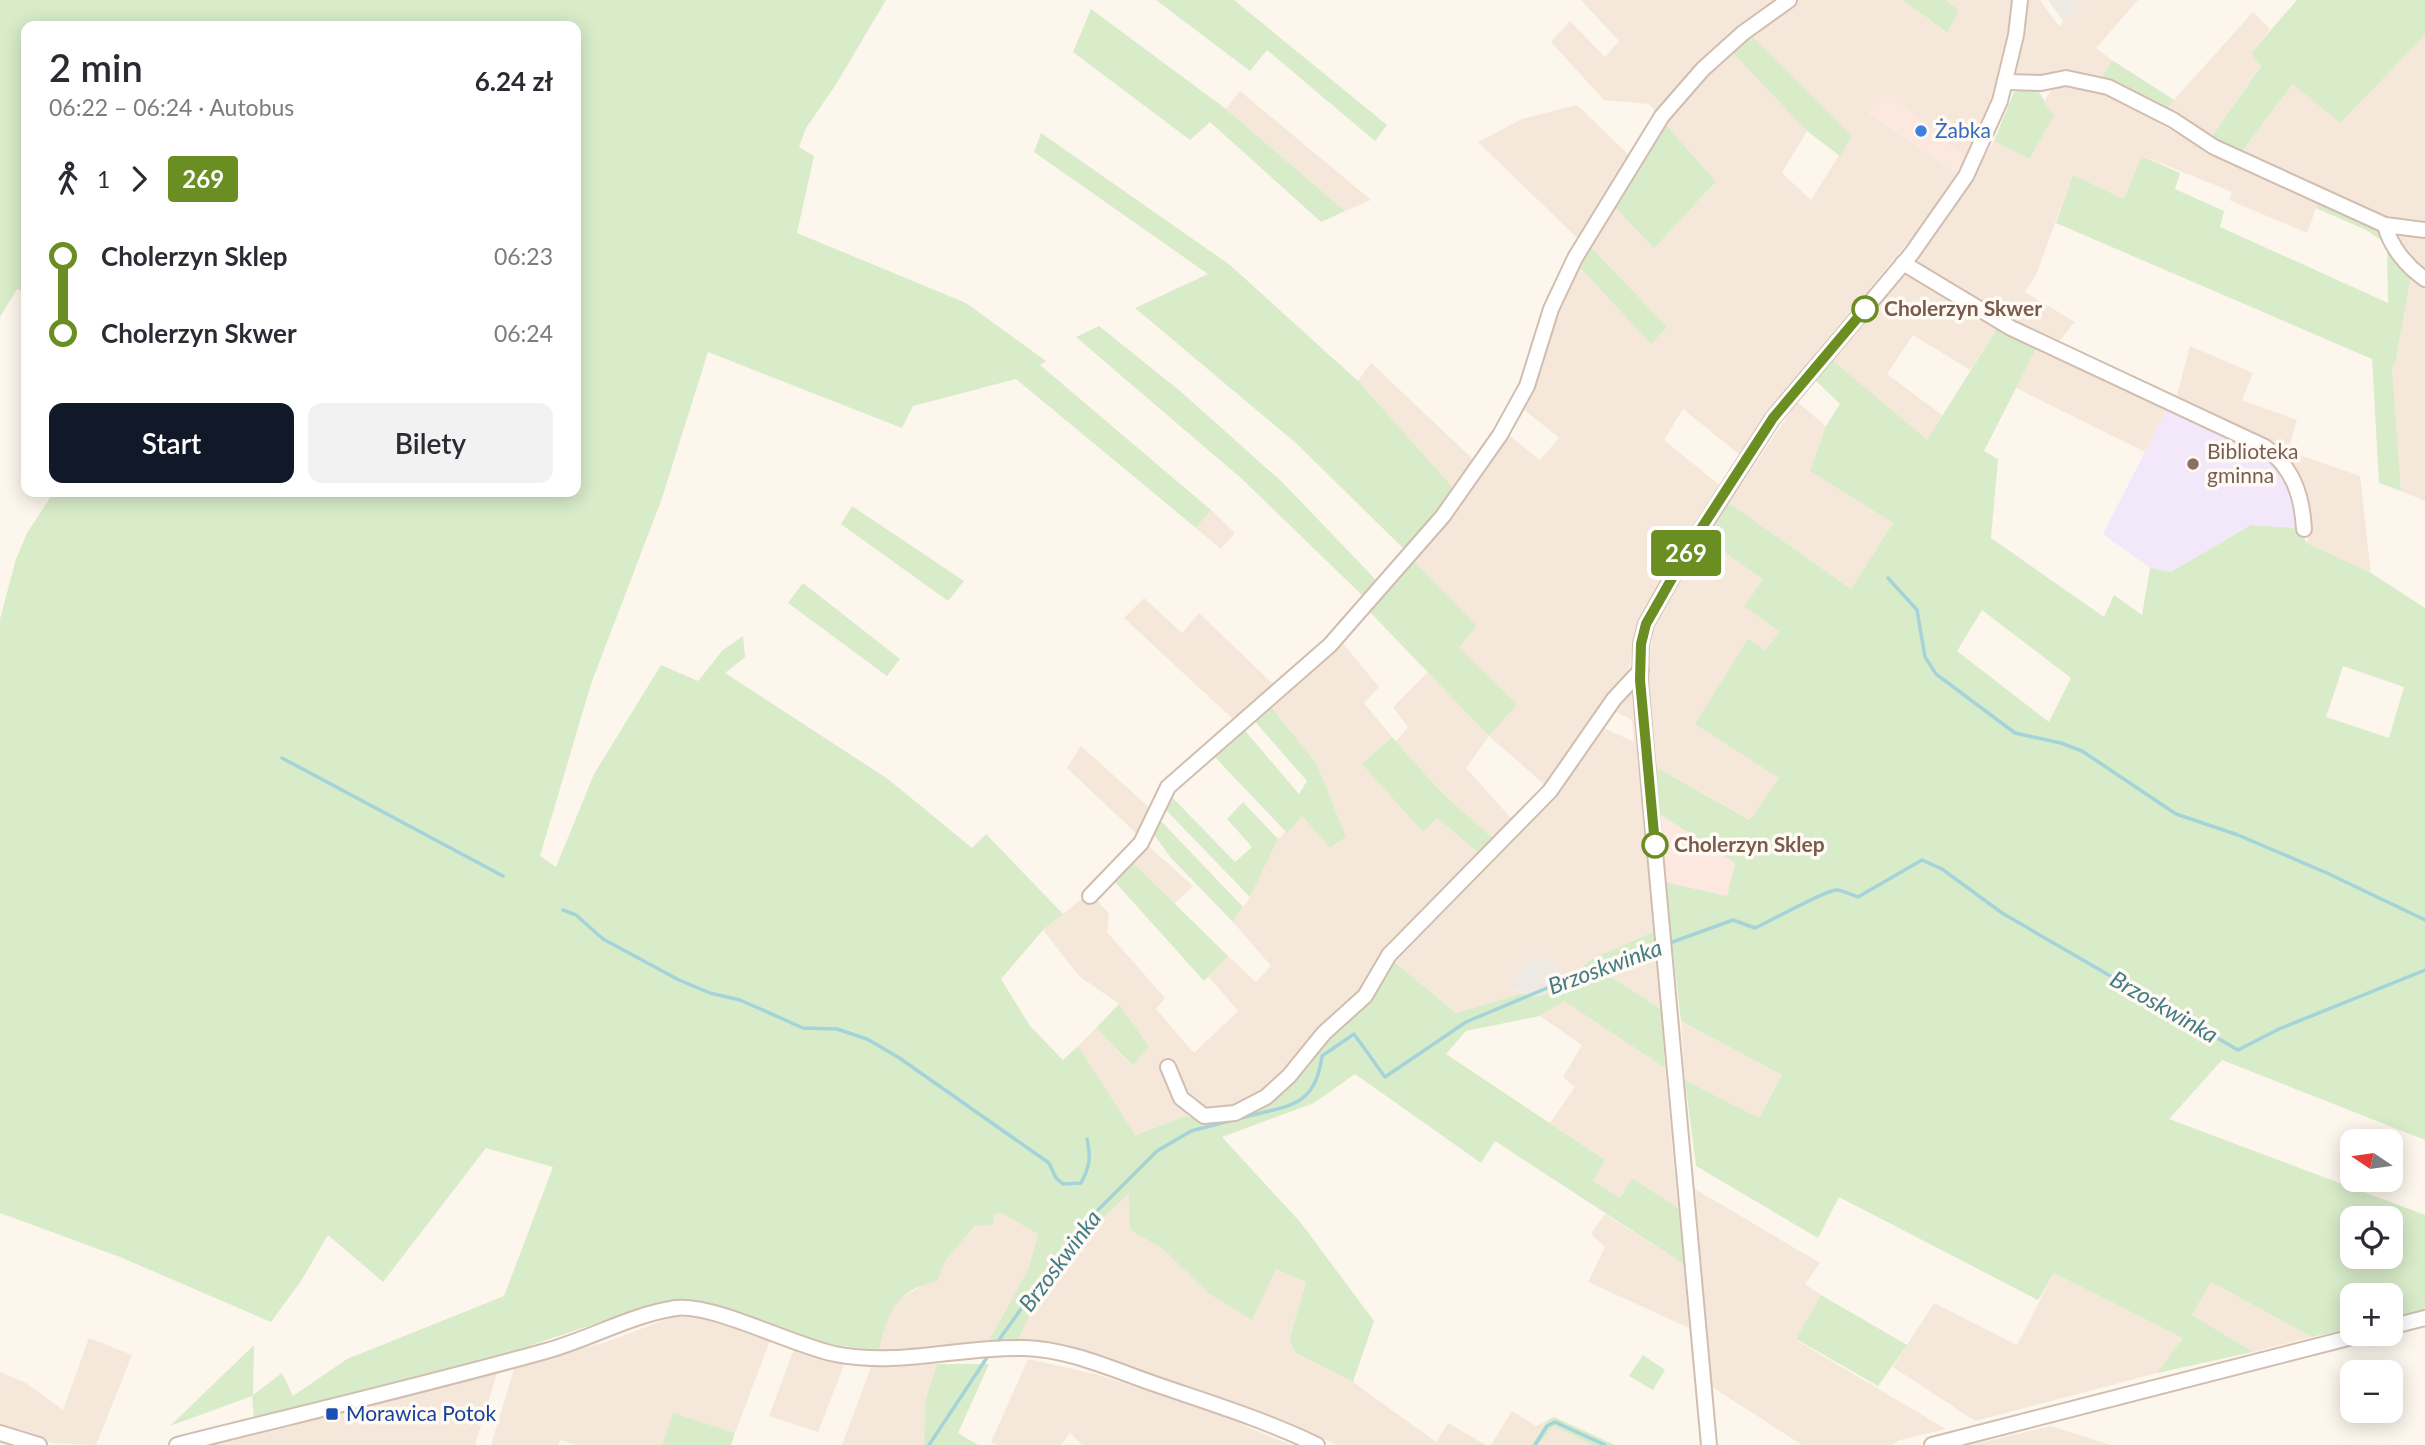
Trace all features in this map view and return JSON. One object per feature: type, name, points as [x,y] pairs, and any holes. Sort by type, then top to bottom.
[{"type":"street","points":[[1090,896],[1141,843],[1168,787],[1330,645],[1443,516],[1500,435],[1527,386],[1551,309],[1575,258],[1662,116],[1703,69],[1744,33],[1789,0]]},
{"type":"street","points":[[1709,1445],[1662,936],[1641,644],[1646,624],[1702,528],[1780,409],[1903,263],[1966,176],[1992,124],[2006,82],[2020,0]]},
{"type":"street","points":[[2006,82],[2040,83],[2066,78],[2108,87],[2173,120],[2214,147],[2385,225],[2425,230]]},
{"type":"street","points":[[2385,225],[2388,238],[2405,261],[2425,279]]},
{"type":"street","points":[[1903,263],[2011,328],[2265,447],[2281,459],[2296,483],[2304,529]]},
{"type":"street","points":[[1168,1067],[1181,1098],[1204,1116],[1235,1113],[1266,1097],[1307,1056],[1324,1033],[1365,996],[1390,955],[1550,791],[1614,699],[1641,670]]},
{"type":"street","points":[[177,1445],[550,1350],[636,1317],[680,1308],[724,1318],[834,1354],[906,1360],[983,1349],[1048,1350],[1083,1359],[1284,1430],[1317,1445]]},
{"type":"street","points":[[2403,1324],[2425,1318]]},
{"type":"street","points":[[1932,1445],[2340,1340]]},
{"type":"street","points":[[0,1433],[39,1445]]},
{"type":"shaded area","points":[[1581,0],[1778,0],[1762,9],[1681,84],[1659,114],[1649,104],[1604,100],[1551,42],[1570,21],[1605,57],[1619,41]]},
{"type":"shaded area","points":[[1796,0],[1903,0],[1946,33],[1959,10],[1945,0],[2012,0],[2001,75],[1979,133],[1965,158],[1888,94],[1869,113],[1957,173],[1918,230],[1814,355],[1740,455],[1683,409],[1664,440],[1722,487],[1637,628],[1627,677],[1546,786],[1489,736],[1459,648],[1477,626],[1413,560],[1506,433],[1540,460],[1559,438],[1521,407],[1576,263],[1651,343],[1667,327],[1587,243],[1612,204],[1654,247],[1716,183],[1666,125],[1686,96],[1732,49],[1807,131],[1782,173],[1811,200],[1851,136],[1751,35]]},
{"type":"shaded area","points":[[2029,0],[2040,0],[2059,26],[2085,0],[2138,0],[2096,48],[2112,60],[2100,81],[2041,80],[2016,75]]},
{"type":"shaded area","points":[[2048,0],[2085,0],[2064,22]]},
{"type":"shaded area","points":[[2253,12],[2270,29],[2251,53],[2261,65],[2210,139],[2166,109]]},
{"type":"shaded area","points":[[2425,35],[2425,224],[2384,220],[2239,155],[2293,84],[2340,122]]},
{"type":"shaded area","points":[[2070,85],[2112,95],[2199,147],[2318,203],[2307,233],[2229,200],[2232,192],[2143,156],[2124,199],[2073,175],[2036,275],[2025,292],[2075,322],[2055,346],[1913,264],[1955,205],[1994,141],[2029,159],[2053,116],[2045,100],[2054,86]]},
{"type":"shaded area","points":[[1240,91],[1371,200],[1345,211],[1226,109]]},
{"type":"shaded area","points":[[1887,93],[1965,158],[1957,173],[1868,112]]},
{"type":"shaded area","points":[[1577,105],[1631,157],[1578,239],[1478,142],[1522,119]]},
{"type":"shaded area","points":[[2379,229],[2425,233],[2425,501],[2401,491],[2392,366],[2395,365],[2411,276]]},
{"type":"shaded area","points":[[1904,273],[1998,327],[1970,370],[1913,335],[1887,374],[1942,415],[1927,441],[1831,359]]},
{"type":"shaded area","points":[[2038,345],[2168,407],[2145,452],[2016,388]]},
{"type":"shaded area","points":[[2190,346],[2253,373],[2242,400],[2297,420],[2288,451],[2360,476],[2371,573],[2307,543],[2311,518],[2300,478],[2287,451],[2175,402]]},
{"type":"shaded area","points":[[1371,363],[1477,463],[1456,491],[1358,381]]},
{"type":"shaded area","points":[[1797,402],[1826,426],[1810,471],[1893,523],[1851,589],[1729,503]]},
{"type":"shaded area","points":[[2168,407],[2266,452],[2283,468],[2297,528],[2251,525],[2171,572],[2150,568],[2103,534]]},
{"type":"shaded area","points":[[1211,510],[1235,533],[1221,549],[1196,528]]},
{"type":"shaded area","points":[[1705,538],[1764,581],[1780,632],[1765,651],[1748,639],[1779,778],[1751,820],[1654,766],[1647,672],[1653,632],[1669,596]]},
{"type":"shaded area","points":[[1144,598],[1182,633],[1199,613],[1275,686],[1235,721],[1124,618]]},
{"type":"shaded area","points":[[1342,642],[1379,687],[1364,703],[1392,737],[1362,764],[1423,831],[1437,818],[1481,855],[1357,995],[1267,1091],[1235,1108],[1186,1116],[1134,1135],[1078,1046],[1096,1028],[1131,1065],[1119,1004],[1079,976],[1043,930],[1090,892],[1109,914],[1107,932],[1165,998],[1156,1009],[1194,1053],[1238,1011],[1208,976],[1228,956],[1256,982],[1271,966],[1233,922],[1250,897],[1278,839],[1302,816],[1330,848],[1346,837],[1317,764],[1268,703]]},
{"type":"shaded area","points":[[1428,672],[1489,736],[1466,768],[1512,819],[1518,820],[1496,841],[1443,794],[1396,741],[1408,727],[1393,707]]},
{"type":"shaded area","points":[[1634,691],[1655,931],[1592,959],[1571,978],[1534,952],[1509,986],[1523,993],[1456,1013],[1393,961],[1602,727],[1634,742],[1632,720],[1612,710],[1625,692]]},
{"type":"shaded area","points":[[1081,746],[1152,810],[1139,836],[1067,768]]},
{"type":"shaded area","points":[[1661,815],[1735,863],[1727,896],[1665,882]]},
{"type":"shaded area","points":[[1147,845],[1193,886],[1174,904],[1132,862]]},
{"type":"shaded area","points":[[1534,952],[1571,978],[1552,993],[1535,997],[1508,986]]},
{"type":"shaded area","points":[[1657,956],[1661,1009],[1608,975],[1621,967]]},
{"type":"shaded area","points":[[1564,1001],[1665,1068],[1678,1208],[1632,1178],[1620,1198],[1593,1181],[1605,1160],[1550,1123],[1575,1087],[1563,1077],[1582,1045],[1540,1016]]},
{"type":"shaded area","points":[[1681,1021],[1782,1075],[1759,1118],[1685,1080]]},
{"type":"shaded area","points":[[1695,1189],[1820,1263],[1805,1284],[1821,1295],[1796,1340],[1946,1429],[1900,1440],[1892,1445],[1802,1445],[1712,1387]]},
{"type":"shaded area","points":[[1130,1193],[1130,1230],[1163,1249],[1208,1293],[1276,1269],[1306,1282],[1289,1340],[1296,1353],[1353,1382],[1436,1442],[1448,1423],[1486,1445],[1337,1445],[1276,1417],[1065,1344],[1018,1340],[1041,1291],[1109,1212]]},
{"type":"shaded area","points":[[1001,1213],[1038,1234],[1028,1270],[988,1342],[900,1352],[879,1351],[885,1320],[894,1303],[924,1284],[938,1281],[943,1262],[976,1226],[993,1214]]},
{"type":"shaded area","points":[[1605,1214],[1685,1265],[1689,1328],[1588,1282],[1605,1247],[1591,1234]]},
{"type":"shaded area","points":[[2054,1273],[2184,1338],[2157,1373],[1975,1421],[1893,1367],[1934,1303],[2017,1345]]},
{"type":"shaded area","points":[[2211,1282],[2312,1337],[2253,1352],[2192,1315]]},
{"type":"shaded area","points":[[683,1313],[710,1319],[770,1341],[735,1433],[673,1414],[662,1445],[576,1445],[560,1440],[558,1445],[491,1445],[515,1366],[606,1342]]},
{"type":"shaded area","points":[[89,1338],[132,1355],[96,1445],[52,1443],[0,1426],[0,1372],[26,1383],[63,1410]]},
{"type":"shaded area","points":[[794,1349],[846,1360],[818,1432],[769,1416]]},
{"type":"shaded area","points":[[1028,1359],[1095,1374],[1210,1411],[1291,1445],[1082,1445],[1070,1433],[1061,1445],[998,1445],[991,1442]]},
{"type":"shaded area","points":[[937,1364],[925,1401],[924,1445],[842,1445],[872,1365]]},
{"type":"shaded area","points":[[498,1370],[475,1445],[204,1445]]},
{"type":"shaded area","points":[[1512,1411],[1536,1426],[1548,1420],[1531,1445],[1491,1445]]},
{"type":"shaded area","points":[[1554,1426],[1577,1436],[1592,1445],[1538,1445]]},
{"type":"shaded area","points":[[2051,1426],[2111,1445],[1970,1445]]},
{"type":"green space","points":[[0,0],[886,0],[835,86],[806,128],[799,147],[814,156],[797,233],[966,303],[1046,361],[1040,365],[1211,510],[1196,528],[1016,379],[913,406],[902,428],[708,352],[661,501],[591,684],[540,856],[556,867],[594,774],[661,665],[698,681],[723,650],[743,636],[745,657],[725,673],[888,779],[972,848],[986,834],[1063,914],[1043,930],[1001,979],[1030,1026],[1063,1060],[1078,1046],[1135,1135],[1186,1116],[1203,1120],[1239,1115],[1368,1003],[1393,961],[1456,1013],[1523,993],[1535,997],[1552,993],[1592,959],[1655,931],[1657,956],[1621,967],[1608,975],[1661,1009],[1665,1068],[1564,1001],[1540,1016],[1466,1031],[1446,1054],[1605,1160],[1593,1181],[1620,1198],[1632,1178],[1678,1208],[1685,1265],[1495,1141],[1481,1163],[1355,1074],[1314,1103],[1222,1137],[1301,1223],[1374,1321],[1353,1382],[1296,1353],[1289,1340],[1306,1282],[1276,1269],[1252,1320],[1208,1293],[1163,1249],[1130,1230],[1129,1194],[1109,1212],[1041,1291],[1018,1340],[988,1342],[1028,1270],[1038,1234],[1001,1213],[993,1214],[994,1224],[975,1226],[944,1262],[938,1281],[912,1290],[903,1297],[890,1314],[879,1351],[823,1343],[675,1302],[627,1313],[514,1351],[254,1419],[252,1396],[170,1426],[254,1345],[253,1395],[282,1373],[293,1396],[347,1359],[504,1296],[553,1167],[486,1148],[383,1282],[328,1235],[301,1281],[271,1322],[120,1257],[0,1213],[0,619],[16,559],[27,533],[51,497],[581,497],[581,21],[21,21],[21,291],[17,289],[0,317]]},
{"type":"green space","points":[[1156,0],[1234,0],[1387,125],[1375,141],[1267,50],[1250,71]]},
{"type":"green space","points":[[1903,0],[1945,0],[1959,10],[1947,33]]},
{"type":"green space","points":[[2297,0],[2425,0],[2425,35],[2340,123],[2293,84],[2239,155],[2210,139],[2261,66],[2251,53]]},
{"type":"green space","points":[[1091,9],[1226,109],[1345,211],[1321,222],[1210,122],[1190,140],[1073,52]]},
{"type":"green space","points":[[1751,35],[1852,136],[1840,156],[1807,131],[1734,54],[1732,49]]},
{"type":"green space","points":[[2112,60],[2174,100],[2166,109],[2100,81]]},
{"type":"green space","points":[[2037,89],[2054,116],[2029,159],[1994,141],[2014,92]]},
{"type":"green space","points":[[1666,125],[1716,182],[1654,248],[1612,204],[1660,128]]},
{"type":"green space","points":[[1041,133],[1230,265],[1358,381],[1456,491],[1408,553],[1297,444],[1135,308],[1208,274],[1034,152]]},
{"type":"green space","points":[[2142,156],[2180,173],[2175,189],[2224,211],[2220,227],[2388,303],[2387,244],[2366,230],[2316,208],[2318,203],[2379,229],[2411,276],[2395,365],[2392,366],[2401,491],[2379,483],[2372,359],[2056,223],[2073,175],[2124,199]]},
{"type":"green space","points":[[1587,243],[1667,327],[1651,344],[1576,263]]},
{"type":"green space","points":[[1099,326],[1180,391],[1282,482],[1379,583],[1365,598],[1242,479],[1076,337]]},
{"type":"green space","points":[[1998,327],[2038,345],[1984,451],[1998,459],[1991,538],[2104,617],[2114,595],[2142,615],[2150,568],[2171,572],[2251,525],[2297,528],[2307,543],[2371,573],[2425,608],[2425,1140],[2403,1129],[2397,1129],[2222,1060],[2169,1119],[2340,1183],[2340,1192],[2364,1192],[2401,1206],[2340,1206],[2340,1269],[2403,1269],[2403,1207],[2425,1215],[2425,1312],[2403,1317],[2403,1283],[2340,1283],[2340,1331],[2312,1337],[2211,1282],[2192,1315],[2253,1352],[2157,1373],[2183,1338],[2054,1273],[2038,1300],[1839,1197],[1818,1238],[1696,1166],[1685,1080],[1759,1118],[1782,1075],[1681,1021],[1665,882],[1727,896],[1735,863],[1661,815],[1654,766],[1750,820],[1779,778],[1695,724],[1748,639],[1765,650],[1780,632],[1744,606],[1763,580],[1705,538],[1729,503],[1851,589],[1893,523],[1810,471],[1826,426],[1840,404],[1815,380],[1831,359],[1927,440]],"holes":[[[1982,610],[2071,678],[2049,722],[1957,651]],[[2343,666],[2404,687],[2389,738],[2326,717]]]},
{"type":"green space","points":[[852,506],[964,581],[948,601],[841,524]]},
{"type":"green space","points":[[1413,560],[1477,626],[1459,648],[1517,704],[1489,736],[1368,610]]},
{"type":"green space","points":[[803,583],[900,659],[887,676],[788,603]]},
{"type":"green space","points":[[1268,703],[1317,764],[1346,837],[1330,848],[1302,816],[1287,833],[1211,753],[1241,726],[1299,794],[1307,781],[1251,717]]},
{"type":"green space","points":[[1392,737],[1443,794],[1496,841],[1481,855],[1437,818],[1423,832],[1362,764]]},
{"type":"green space","points":[[1169,794],[1235,862],[1252,847],[1227,819],[1243,802],[1278,839],[1250,897],[1163,807]]},
{"type":"green space","points":[[1158,818],[1243,907],[1233,922],[1171,858],[1152,832]]},
{"type":"green space","points":[[1132,862],[1228,956],[1204,981],[1115,882]]},
{"type":"green space","points":[[1119,1004],[1149,1047],[1132,1065],[1096,1028]]},
{"type":"green space","points":[[1821,1295],[1907,1345],[1878,1386],[1796,1339]]},
{"type":"green space","points":[[1643,1355],[1665,1370],[1653,1390],[1629,1376]]},
{"type":"green space","points":[[937,1364],[989,1364],[958,1433],[978,1445],[924,1445],[925,1401]]},
{"type":"green space","points":[[673,1413],[735,1433],[731,1445],[662,1445]]},
{"type":"green space","points":[[1554,1417],[1615,1445],[1592,1445],[1554,1426],[1538,1445],[1531,1445],[1548,1420]]},
{"type":"waterway","points":[[1888,578],[1917,610],[1925,657],[1936,674],[2015,733],[2061,743],[2082,751],[2176,814],[2238,835],[2327,873],[2425,920]]},
{"type":"waterway","points":[[282,758],[503,876]]},
{"type":"waterway","name":"Brzoskwinka","points":[[1667,944],[1733,920],[1755,928],[1831,891],[1837,890],[1858,897],[1922,860],[1942,869],[2002,913],[2238,1050],[2279,1029],[2425,970]]},
{"type":"waterway","points":[[563,910],[576,915],[603,939],[679,980],[710,993],[740,1000],[803,1028],[837,1029],[867,1039],[898,1057],[1049,1163],[1056,1178],[1063,1184],[1081,1183],[1089,1162],[1087,1139]]},
{"type":"waterway","name":"Brzoskwinka","points":[[1241,1118],[1285,1107],[1305,1096],[1313,1087],[1322,1056],[1354,1034],[1385,1077],[1466,1022],[1571,978],[1660,947]]},
{"type":"waterway","name":"Brzoskwinka","points":[[996,1344],[1076,1232],[1157,1151],[1191,1131],[1233,1120]]},
{"type":"waterway","name":"Brzoskwinka","points":[[929,1445],[990,1353]]},
{"type":"waterway","points":[[1535,1445],[1547,1426],[1555,1422],[1605,1445]]},
{"type":"bus line","name":"269","points":[[1655,845],[1640,680],[1641,644],[1646,624],[1695,538],[1773,418],[1865,309]]},
{"type":"place","name":"Żabka","points":[[1921,131]]},
{"type":"place","name":"Cholerzyn Skwer","points":[[1865,309]]},
{"type":"place","name":"Biblioteka gminna","points":[[2193,464]]},
{"type":"place","name":"Cholerzyn Sklep","points":[[1655,845]]},
{"type":"place","name":"Morawica Potok","points":[[332,1414]]}]
